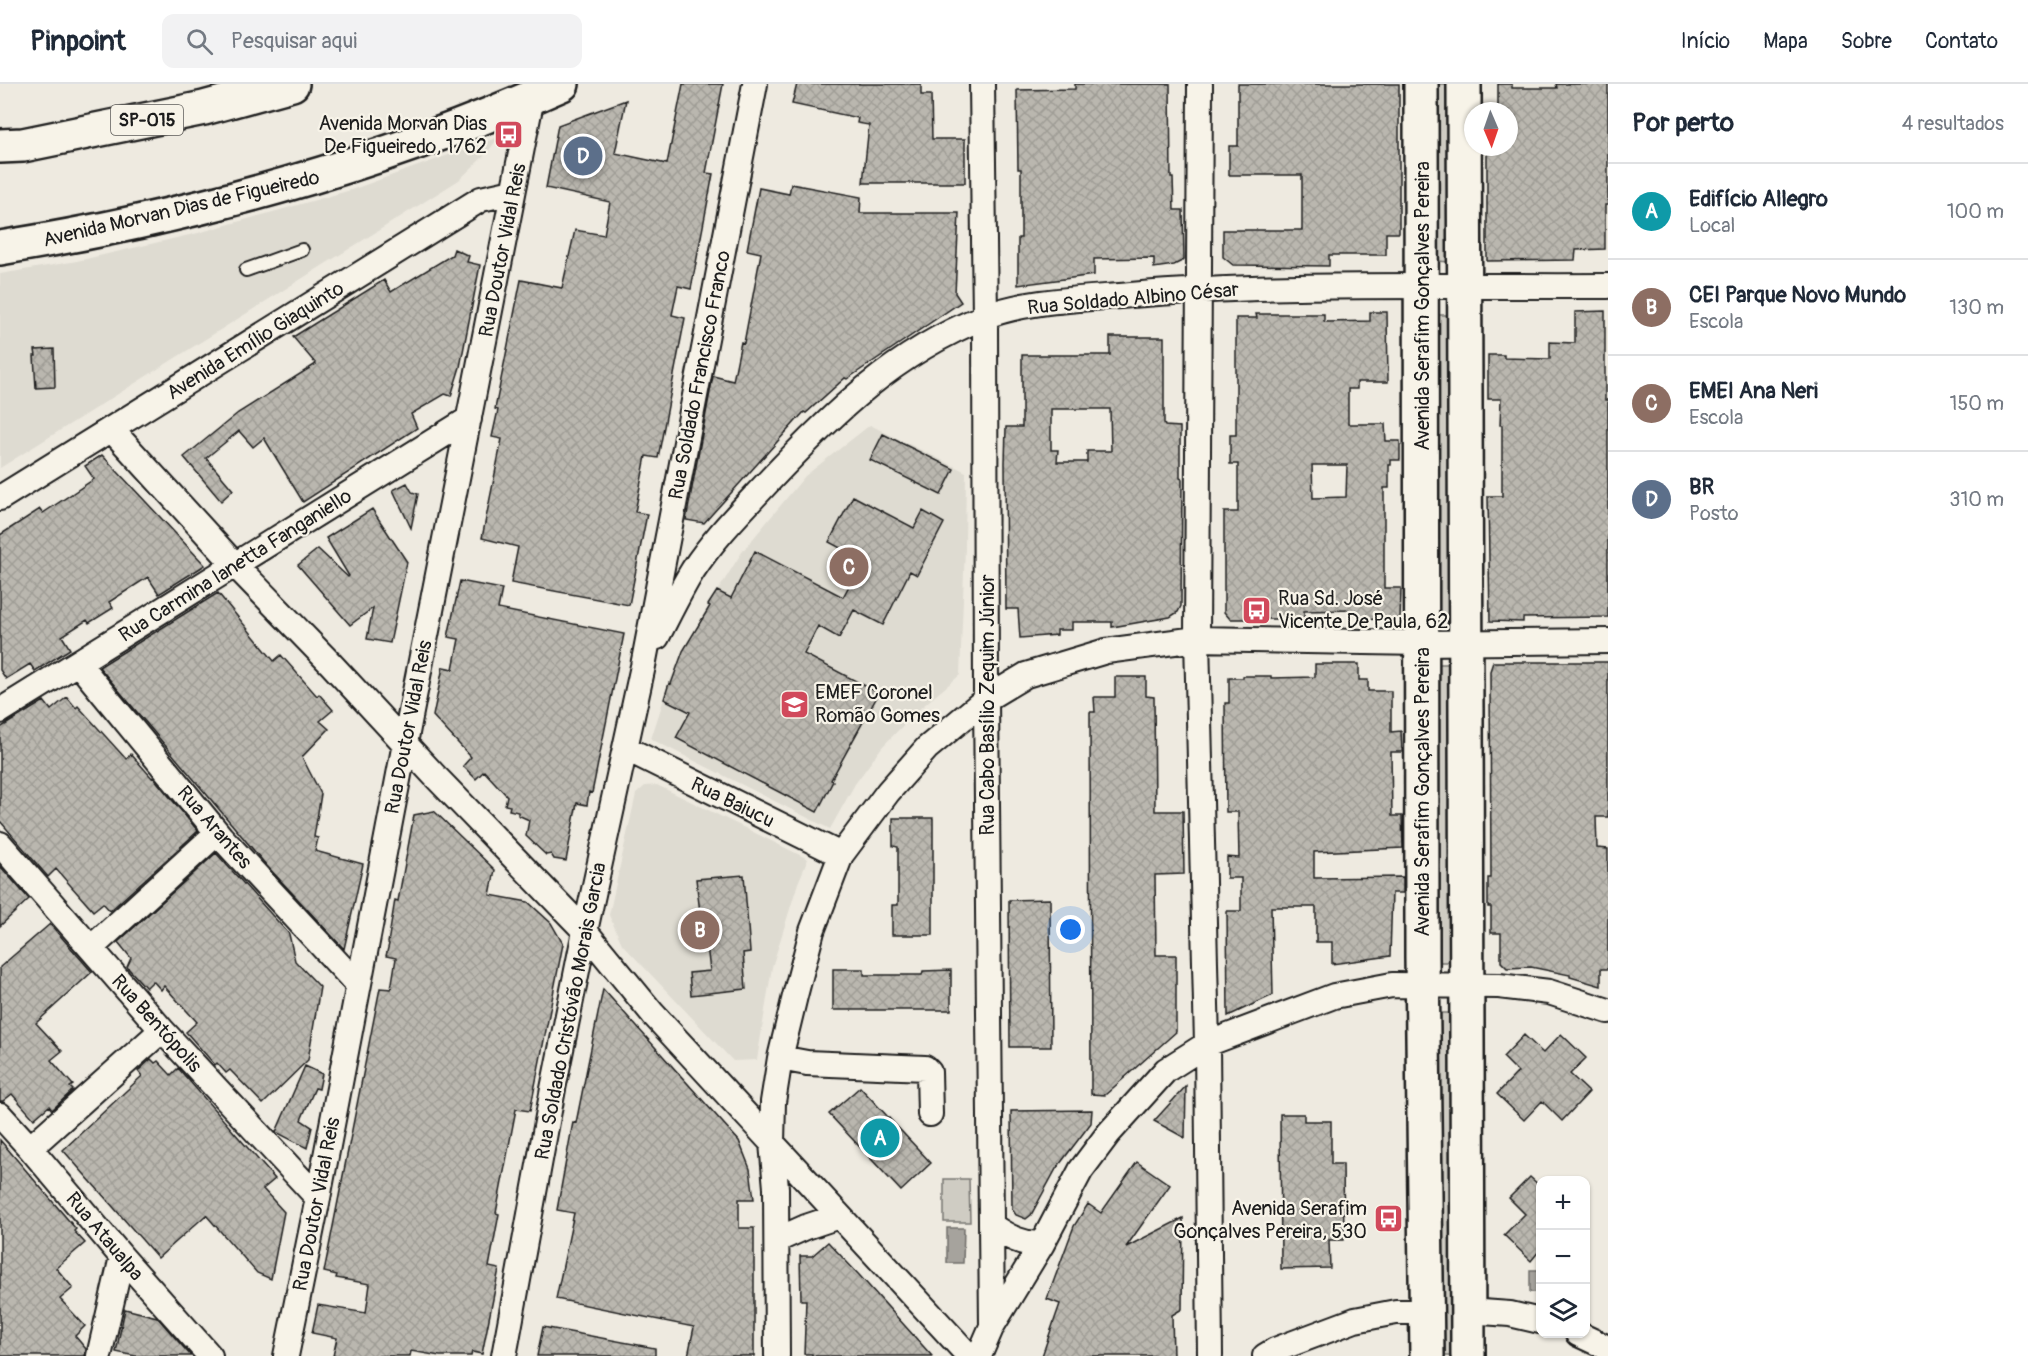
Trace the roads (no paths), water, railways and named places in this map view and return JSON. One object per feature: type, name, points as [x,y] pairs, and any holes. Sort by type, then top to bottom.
[{"type":"main road","name":"SP-015","points":[[0,146],[24,145],[204,108],[292,84]]},
{"type":"main road","name":"Avenida Morvan Dias de Figueiredo","points":[[0,248],[70,237],[227,202],[337,171],[501,111],[562,84]]},
{"type":"main road","name":"Avenida Serafim Gonçalves Pereira","points":[[1421,84],[1423,984],[1427,1356]]},
{"type":"main road","points":[[1464,84],[1468,1356]]},
{"type":"street","name":"Rua Soldado Francisco Franco","points":[[643,666],[755,84]]},
{"type":"street","name":"Rua Cabo Basílio Zequim Júnior","points":[[982,84],[986,317],[986,699],[992,1326]]},
{"type":"street","points":[[1200,84],[1197,639],[1207,1044],[1210,1356]]},
{"type":"street","name":"Rua Doutor Vidal Reis","points":[[286,1356],[532,97]]},
{"type":"street","name":"Avenida Emílio Giaquinto","points":[[0,498],[481,199],[513,192]]},
{"type":"street","name":"Rua Soldado Albino César","points":[[643,666],[677,597],[695,567],[719,536],[812,436],[882,373],[923,347],[986,317],[1014,309],[1066,301],[1200,289],[1608,286]]},
{"type":"street","name":"Rua Carmina Ianetta Fanganiello","points":[[0,711],[236,566],[469,418]]},
{"type":"street","points":[[111,429],[236,566],[585,931],[653,1014],[969,1356]]},
{"type":"street","points":[[777,1356],[777,1240],[772,1143],[773,1102],[780,1058],[812,931],[841,855],[888,792],[927,748],[986,699],[1026,675],[1106,651],[1197,639],[1422,642],[1608,641]]},
{"type":"street","name":"Rua Arantes","points":[[78,663],[217,833],[358,985]]},
{"type":"street","name":"Rua Soldado Cristóvão Morais Garcia","points":[[504,1356],[585,931],[643,666]]},
{"type":"street","name":"Rua Baiucu","points":[[625,748],[841,855]]},
{"type":"street","points":[[91,948],[217,833]]},
{"type":"street","name":"Rua Bentópolis","points":[[0,844],[162,1030],[318,1198]]},
{"type":"street","points":[[979,1356],[992,1326],[1042,1244],[1081,1170],[1108,1134],[1167,1070],[1207,1044],[1334,996],[1392,985],[1466,984],[1548,992],[1608,1011]]},
{"type":"street","points":[[30,1148],[162,1030]]},
{"type":"street","points":[[780,1058],[807,1063],[925,1068],[929,1072],[930,1114]]},
{"type":"street","name":"Rua Ataualpa","points":[[0,1115],[210,1356]]},
{"type":"street","points":[[777,1240],[839,1216]]},
{"type":"street","points":[[992,1226],[1025,1243],[1042,1244]]},
{"type":"street","points":[[99,1356],[122,1257]]},
{"type":"street","points":[[1468,1311],[1510,1314],[1536,1321]]},
{"type":"street","points":[[1265,1356],[1275,1350],[1354,1320],[1396,1312],[1426,1312]]},
{"type":"street","points":[[1587,1338],[1608,1348]]},
{"type":"lane","points":[[246,270],[302,250]]},
{"type":"place","name":"Avenida Morvan Dias De Figueiredo, 1762","points":[[508,134]]},
{"type":"place","name":"BR","points":[[583,156]]},
{"type":"place","name":"EMEI Ana Neri","points":[[849,567]]},
{"type":"place","name":"Rua Sd. José Vicente De Paula, 62","points":[[1257,610]]},
{"type":"place","name":"EMEF Coronel Romão Gomes","points":[[794,704]]},
{"type":"place","name":"CEI Parque Novo Mundo","points":[[700,930]]},
{"type":"place","name":"Edifício Allegro","points":[[880,1138]]},
{"type":"place","name":"Avenida Serafim Gonçalves Pereira, 530","points":[[1388,1219]]}]
